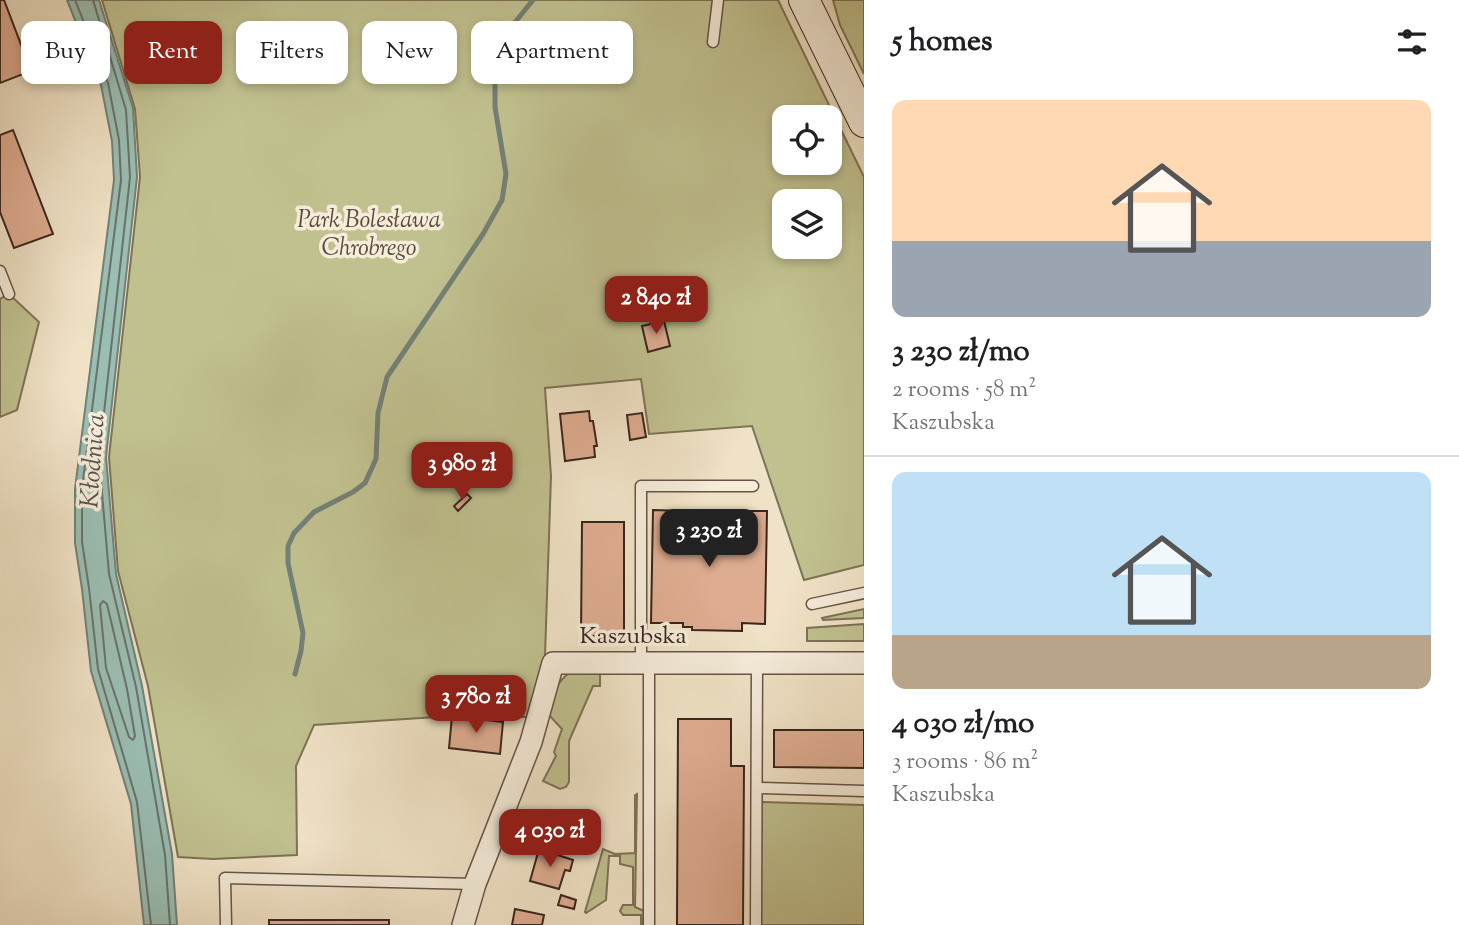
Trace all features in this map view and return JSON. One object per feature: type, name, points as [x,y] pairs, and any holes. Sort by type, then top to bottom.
[{"type":"street","points":[[804,0],[864,122]]},
{"type":"street","name":"Kaszubska","points":[[463,925],[475,884],[531,742],[552,663],[864,663]]},
{"type":"lane","points":[[713,42],[718,0]]},
{"type":"lane","points":[[0,271],[9,294]]},
{"type":"lane","points":[[649,925],[641,486],[753,486]]},
{"type":"lane","points":[[812,604],[864,593]]},
{"type":"lane","points":[[757,663],[757,925]]},
{"type":"lane","points":[[758,788],[864,791]]},
{"type":"lane","points":[[226,925],[225,878],[475,884]]},
{"type":"green space","name":"Park Bolesława Chrobrego","points":[[102,0],[778,0],[829,105],[772,105],[772,175],[842,175],[842,132],[864,177],[864,565],[804,580],[752,426],[649,434],[641,379],[545,388],[551,476],[545,656],[527,717],[452,716],[314,725],[296,766],[297,855],[213,859],[178,857],[148,686],[118,571],[109,457],[140,177],[135,109],[127,84],[222,84],[222,21],[124,21],[124,73]]},
{"type":"green space","points":[[833,0],[864,0],[864,74],[840,25]]},
{"type":"green space","points":[[9,294],[39,322],[17,410],[0,417],[0,299]]},
{"type":"green space","points":[[864,609],[864,618],[822,618]]},
{"type":"green space","points":[[864,624],[864,641],[807,641],[807,628]]},
{"type":"green space","points":[[600,672],[600,686],[593,686],[569,741],[569,782],[566,787],[560,789],[543,781],[556,756],[554,752],[562,729],[547,713],[550,702],[557,686],[569,673]]},
{"type":"green space","points":[[637,794],[635,907],[644,911],[643,925],[641,915],[623,915],[620,911],[623,905],[633,905],[633,867],[620,864],[620,856],[609,856],[606,900],[585,912],[603,849],[615,854],[635,853]]},
{"type":"green space","points":[[759,802],[864,805],[864,925],[759,925]]},
{"type":"water","points":[[67,0],[99,0],[106,21],[75,21]]},
{"type":"water","name":"Kłodnica","points":[[110,35],[133,108],[137,177],[106,457],[116,574],[142,686],[172,854],[177,925],[144,925],[131,804],[91,671],[75,543],[75,489],[114,180],[112,141],[101,85],[110,84]]},
{"type":"building","points":[[0,0],[4,0],[21,45],[21,75],[0,83]]},
{"type":"building","points":[[13,130],[53,234],[14,248],[0,212],[0,135]]},
{"type":"building","points":[[664,321],[670,346],[648,352],[642,326]]},
{"type":"building","points":[[589,411],[597,446],[594,446],[595,457],[565,461],[560,414]]},
{"type":"building","points":[[642,413],[646,437],[630,440],[627,415]]},
{"type":"building","points":[[467,494],[471,498],[458,511],[454,506]]},
{"type":"building","points":[[653,510],[749,513],[767,511],[765,624],[742,623],[742,631],[692,630],[692,627],[683,627],[683,623],[651,623]]},
{"type":"building","points":[[582,522],[624,522],[624,636],[581,636]]},
{"type":"building","points":[[452,716],[503,722],[500,754],[449,748]]},
{"type":"building","points":[[678,719],[731,719],[731,766],[744,766],[743,925],[677,925]]},
{"type":"building","points":[[774,730],[864,730],[864,768],[774,767]]},
{"type":"building","points":[[539,849],[573,860],[570,871],[565,870],[559,889],[530,881]]},
{"type":"building","points":[[561,895],[576,900],[574,909],[558,905]]},
{"type":"building","points":[[515,909],[544,915],[542,925],[512,925]]},
{"type":"building","points":[[269,920],[389,920],[389,925],[269,925]]},
{"type":"waterway","points":[[295,674],[303,633],[288,563],[288,546],[294,533],[314,512],[365,483],[376,459],[378,413],[387,377],[483,234],[502,200],[506,174],[495,107],[495,73],[498,57],[512,26],[533,0]]}]
